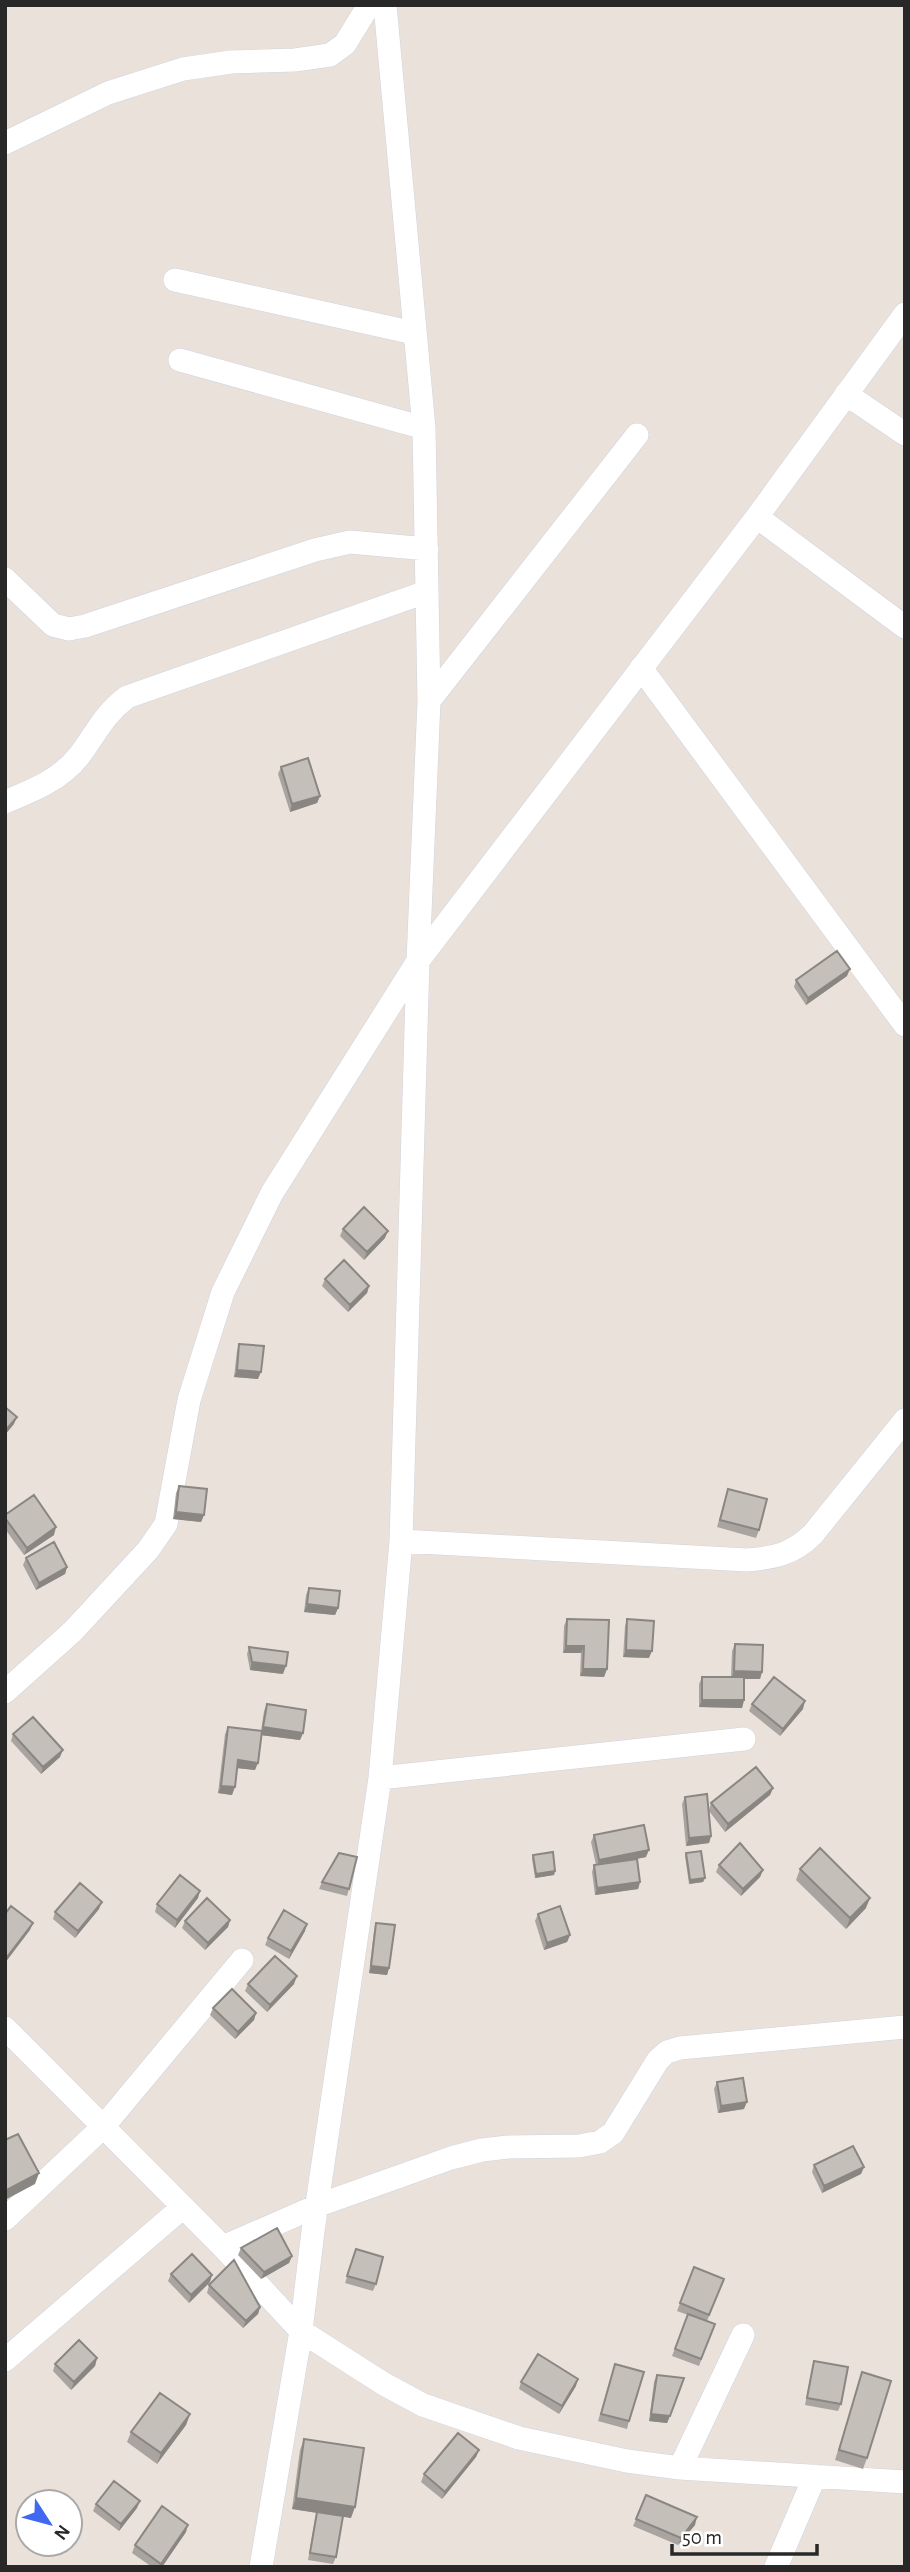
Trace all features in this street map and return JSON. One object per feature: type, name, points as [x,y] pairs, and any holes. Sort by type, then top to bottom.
[{"type":"street","points":[[5,143],[108,93],[183,69],[231,62],[295,60],[330,55],[345,44],[369,5]]},
{"type":"street","points":[[261,2567],[301,2331],[313,2231],[319,2205],[380,1778],[401,1541],[418,961],[429,701],[424,428],[385,5]]},
{"type":"street","points":[[175,280],[414,333]]},
{"type":"street","points":[[5,1692],[73,1631],[148,1550],[166,1524],[188,1400],[223,1292],[272,1193],[418,961],[757,517],[905,314]]},
{"type":"street","points":[[180,360],[424,428]]},
{"type":"street","points":[[846,394],[905,434]]},
{"type":"street","points":[[429,701],[637,435]]},
{"type":"street","points":[[757,517],[905,627]]},
{"type":"street","points":[[5,579],[53,625],[69,629],[315,550],[350,542],[427,549]]},
{"type":"street","points":[[5,802],[46,784],[64,772],[78,758],[103,718],[127,698],[426,592]]},
{"type":"street","points":[[641,668],[905,1025]]},
{"type":"street","points":[[401,1541],[747,1560],[785,1555],[801,1547],[813,1534],[905,1420]]},
{"type":"street","points":[[380,1778],[744,1739]]},
{"type":"street","points":[[5,2219],[103,2127],[242,1959]]},
{"type":"street","points":[[223,2247],[319,2205],[422,2166],[482,2150],[579,2146],[600,2142],[613,2133],[658,2060],[667,2052],[680,2048],[905,2027]]},
{"type":"street","points":[[5,2028],[223,2247],[301,2331],[384,2384],[423,2404],[461,2420],[519,2438],[627,2461],[680,2468],[905,2482]]},
{"type":"street","points":[[5,2360],[183,2207]]},
{"type":"street","points":[[680,2468],[743,2335]]},
{"type":"street","points":[[776,2567],[815,2476]]},
{"type":"building","points":[[308,758],[320,796],[292,804],[281,767]]},
{"type":"building","points":[[837,951],[850,969],[808,998],[796,980]]},
{"type":"building","points":[[364,1207],[388,1231],[367,1252],[343,1229]]},
{"type":"building","points":[[344,1260],[369,1286],[350,1305],[325,1279]]},
{"type":"building","points":[[239,1344],[264,1346],[261,1372],[237,1370]]},
{"type":"building","points":[[5,1407],[17,1417],[5,1431]]},
{"type":"building","points":[[179,1486],[207,1489],[204,1515],[176,1512]]},
{"type":"building","points":[[728,1489],[767,1499],[759,1530],[720,1520]]},
{"type":"building","points":[[34,1495],[56,1527],[27,1548],[5,1515]]},
{"type":"building","points":[[54,1542],[67,1567],[39,1583],[26,1558]]},
{"type":"building","points":[[309,1588],[340,1591],[338,1608],[307,1604]]},
{"type":"building","points":[[567,1619],[609,1620],[607,1669],[583,1669],[584,1646],[566,1646]]},
{"type":"building","points":[[627,1619],[654,1621],[652,1651],[626,1650]]},
{"type":"building","points":[[735,1644],[763,1645],[762,1672],[734,1671]]},
{"type":"building","points":[[249,1647],[288,1652],[286,1666],[252,1662]]},
{"type":"building","points":[[702,1677],[744,1677],[744,1700],[702,1700]]},
{"type":"building","points":[[774,1677],[805,1701],[783,1729],[752,1704]]},
{"type":"building","points":[[267,1704],[306,1710],[303,1733],[263,1727]]},
{"type":"building","points":[[33,1717],[63,1750],[43,1767],[13,1734]]},
{"type":"building","points":[[228,1727],[262,1731],[258,1763],[238,1760],[235,1787],[221,1786]]},
{"type":"building","points":[[756,1767],[773,1788],[728,1824],[711,1803]]},
{"type":"building","points":[[707,1794],[711,1836],[689,1838],[685,1797]]},
{"type":"building","points":[[644,1825],[649,1850],[599,1860],[594,1835]]},
{"type":"building","points":[[740,1843],[763,1870],[743,1889],[719,1865]]},
{"type":"building","points":[[820,1848],[870,1898],[850,1918],[800,1869]]},
{"type":"building","points":[[701,1851],[705,1878],[690,1880],[686,1853]]},
{"type":"building","points":[[553,1852],[555,1871],[536,1874],[533,1855]]},
{"type":"building","points":[[339,1853],[357,1857],[349,1889],[322,1882]]},
{"type":"building","points":[[637,1859],[640,1882],[597,1888],[594,1865]]},
{"type":"building","points":[[180,1875],[200,1891],[177,1920],[157,1904]]},
{"type":"building","points":[[80,1883],[102,1902],[78,1931],[55,1912]]},
{"type":"building","points":[[207,1898],[230,1920],[208,1943],[185,1921]]},
{"type":"building","points":[[11,1906],[33,1923],[7,1957],[5,1914]]},
{"type":"building","points":[[560,1906],[570,1935],[547,1943],[538,1914]]},
{"type":"building","points":[[284,1910],[307,1924],[291,1951],[268,1938]]},
{"type":"building","points":[[376,1923],[395,1925],[389,1968],[371,1966]]},
{"type":"building","points":[[275,1956],[297,1976],[270,2005],[248,1984]]},
{"type":"building","points":[[232,1989],[256,2013],[238,2032],[213,2008]]},
{"type":"building","points":[[743,2078],[747,2102],[721,2106],[717,2082]]},
{"type":"building","points":[[18,2134],[39,2173],[5,2191],[5,2140]]},
{"type":"building","points":[[853,2146],[864,2167],[824,2186],[814,2165]]},
{"type":"building","points":[[277,2228],[292,2256],[264,2272],[241,2248]]},
{"type":"building","points":[[356,2249],[383,2257],[376,2284],[347,2276]]},
{"type":"building","points":[[192,2254],[212,2275],[191,2295],[171,2274]]},
{"type":"building","points":[[234,2260],[260,2307],[246,2321],[209,2285]]},
{"type":"building","points":[[694,2267],[724,2279],[709,2315],[680,2303]]},
{"type":"building","points":[[688,2314],[715,2324],[701,2359],[675,2349]]},
{"type":"building","points":[[79,2340],[97,2358],[74,2382],[55,2364]]},
{"type":"building","points":[[538,2354],[578,2379],[562,2406],[521,2382]]},
{"type":"building","points":[[814,2361],[848,2367],[841,2404],[807,2398]]},
{"type":"building","points":[[615,2364],[644,2372],[629,2421],[601,2414]]},
{"type":"building","points":[[862,2372],[891,2381],[867,2458],[839,2450]]},
{"type":"building","points":[[657,2375],[684,2378],[670,2416],[651,2414]]},
{"type":"building","points":[[160,2393],[190,2414],[161,2453],[131,2432]]},
{"type":"building","points":[[458,2433],[479,2450],[445,2492],[424,2474]]},
{"type":"building","points":[[304,2439],[364,2448],[355,2507],[296,2498]]},
{"type":"building","points":[[114,2481],[140,2501],[121,2524],[96,2504]]},
{"type":"building","points":[[646,2495],[697,2517],[681,2538],[636,2519]]},
{"type":"building","points":[[162,2506],[188,2525],[161,2564],[135,2545]]},
{"type":"building","points":[[317,2512],[343,2516],[336,2557],[310,2553]]}]
